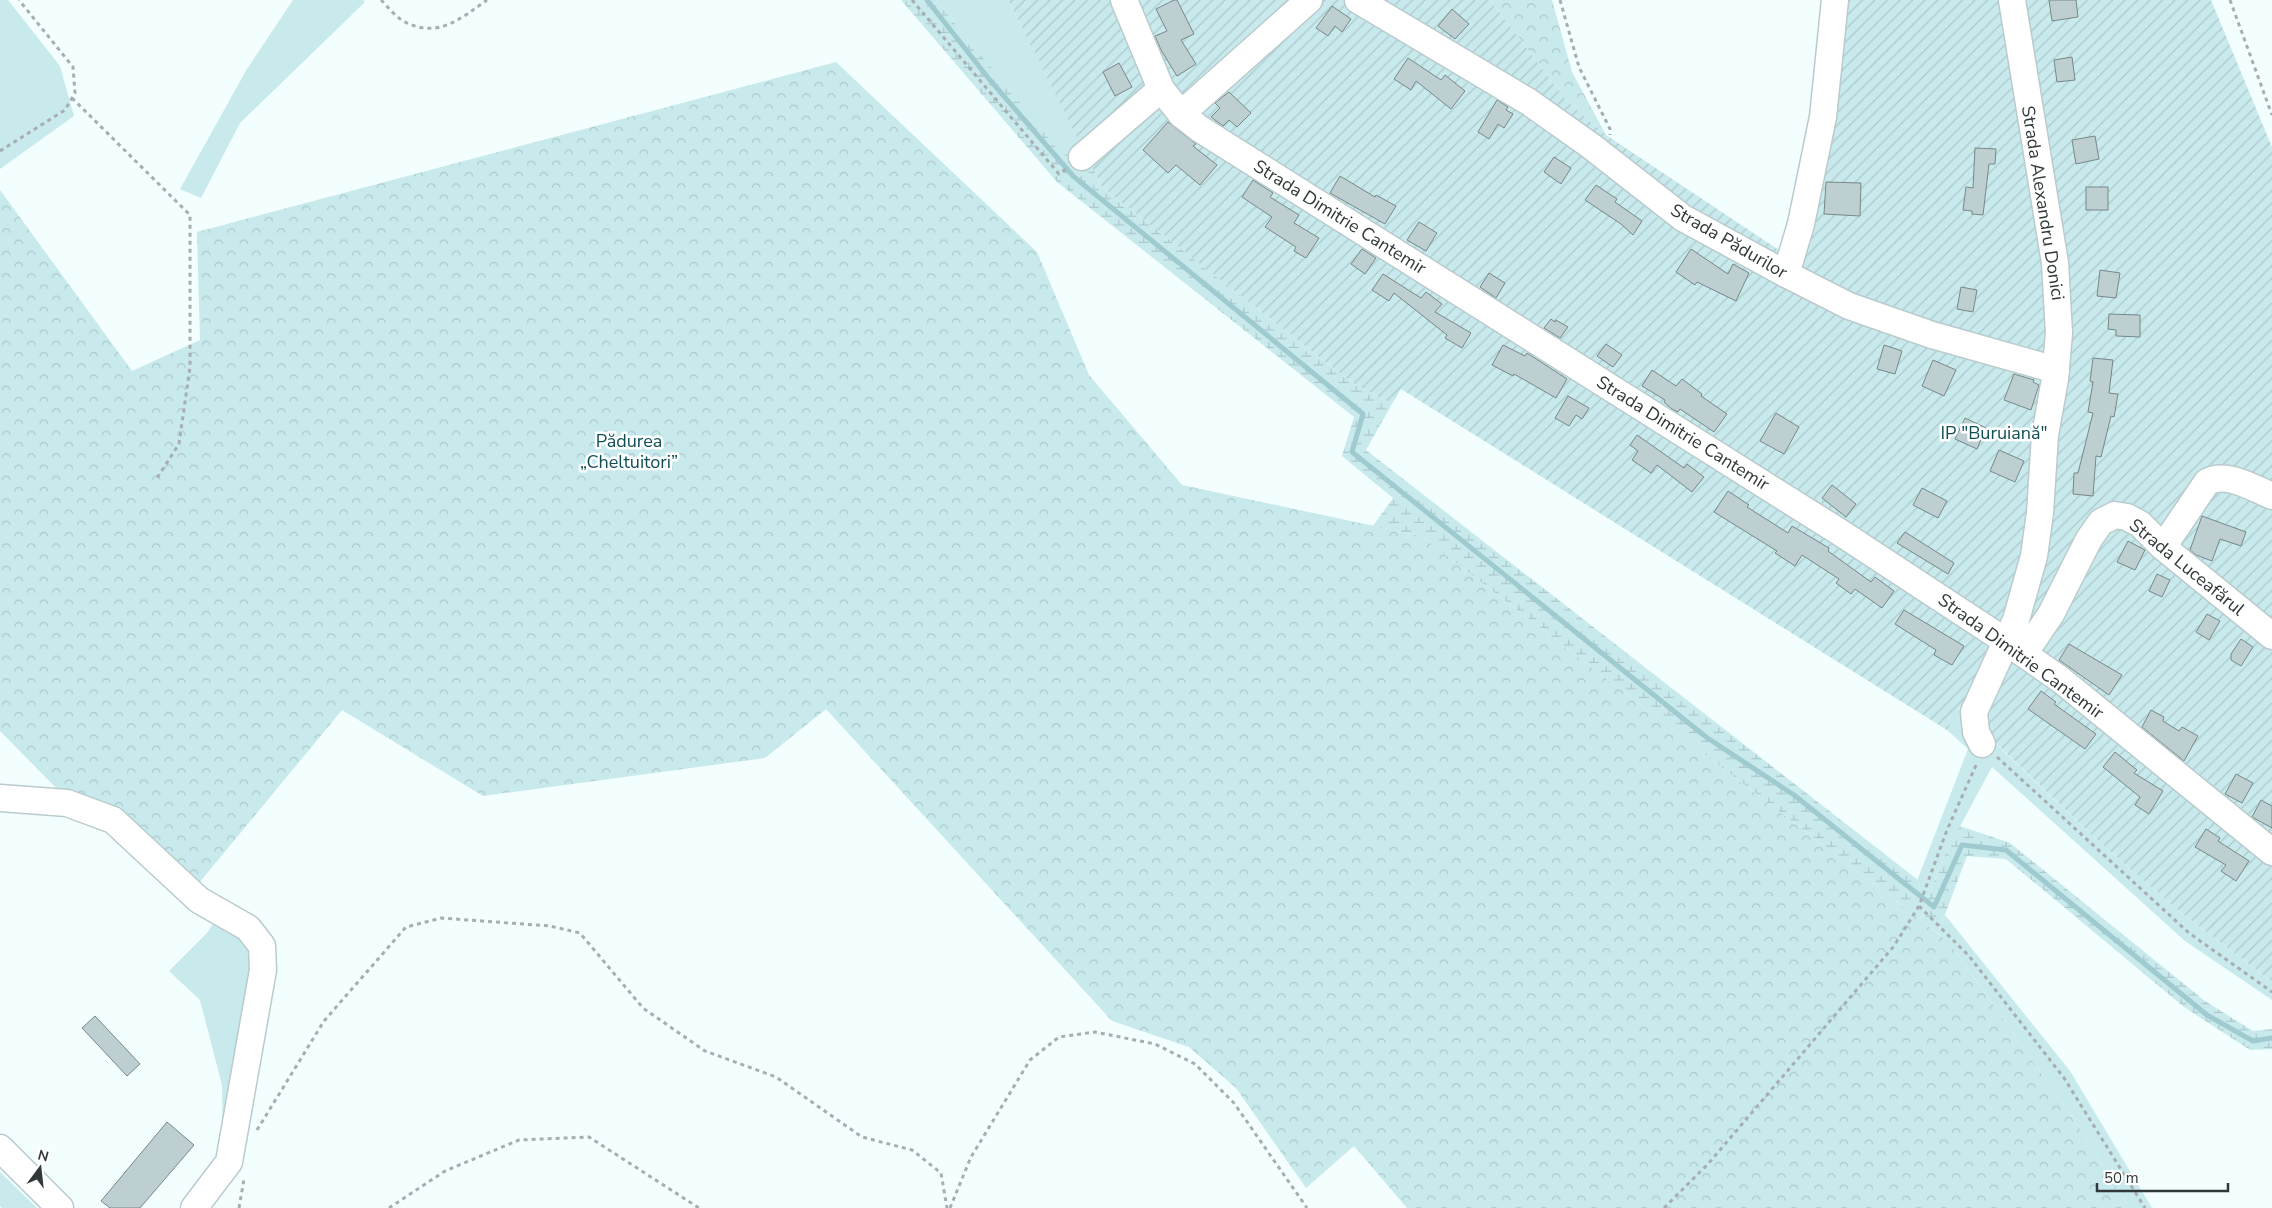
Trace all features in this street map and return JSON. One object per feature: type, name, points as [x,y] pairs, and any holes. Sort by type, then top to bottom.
[{"type":"street","name":"Strada Dimitrie Cantemir","points":[[1124,0],[1161,89],[1181,114],[1200,129],[1841,532],[2015,648],[2061,680],[2272,852]]},
{"type":"street","points":[[1181,114],[1309,0]]},
{"type":"street","name":"Strada Pădurilor","points":[[1358,0],[1529,102],[1602,155],[1683,218],[1786,274],[1849,306],[1932,335],[2056,370]]},
{"type":"street","points":[[1786,274],[1801,224],[1823,117],[1835,0]]},
{"type":"street","name":"Strada Alexandru Donici","points":[[2012,0],[2055,263],[2059,324],[2056,370],[2045,435],[2034,556],[2016,620],[2015,648]]},
{"type":"street","points":[[1082,157],[1161,89]]},
{"type":"street","points":[[2163,547],[2207,482],[2216,477],[2225,478],[2272,496]]},
{"type":"street","name":"Strada Luceafărul","points":[[2015,648],[2051,614],[2089,539],[2101,522],[2114,514],[2127,517],[2140,524],[2163,547],[2272,636]]},
{"type":"street","points":[[1982,744],[1976,732],[1974,712],[2015,648]]},
{"type":"street","points":[[0,798],[67,803],[113,820],[199,900],[248,928],[262,946],[263,970],[229,1162],[194,1208]]},
{"type":"street","points":[[0,1148],[60,1208]]},
{"type":"path","points":[[0,151],[65,110],[75,93],[73,67],[19,0]]},
{"type":"path","points":[[380,0],[406,23],[428,29],[451,26],[487,0]]},
{"type":"path","points":[[912,0],[1059,174]]},
{"type":"path","points":[[1560,0],[1579,67],[1610,129],[1610,145],[1602,155]]},
{"type":"path","points":[[2230,0],[2272,115]]},
{"type":"path","points":[[72,98],[190,215],[190,367],[179,444],[157,478]]},
{"type":"path","points":[[1664,1208],[1708,1164],[1894,946],[1919,906],[1947,830],[1976,768],[1982,744],[2189,933],[2272,992]]},
{"type":"path","points":[[1919,906],[1969,956],[2064,1078],[2145,1208]]},
{"type":"path","points":[[255,1140],[257,1130],[324,1021],[406,927],[441,918],[550,926],[580,933],[643,1008],[705,1051],[776,1078],[862,1137],[912,1150],[941,1173],[949,1208]]},
{"type":"path","points":[[949,1208],[971,1157],[1030,1060],[1059,1037],[1095,1032],[1155,1044],[1195,1064],[1234,1103],[1307,1208]]},
{"type":"path","points":[[389,1208],[445,1171],[519,1140],[589,1137],[699,1208]]},
{"type":"path","points":[[239,1208],[244,1178]]},
{"type":"green space","points":[[0,0],[8,0],[60,66],[74,116],[0,169]]},
{"type":"green space","points":[[293,0],[363,0],[365,2],[240,123],[201,198],[180,189],[247,69]]},
{"type":"green space","points":[[901,0],[936,0],[1063,156],[1082,146],[1102,187],[1351,382],[1392,404],[1366,450],[1918,880],[1906,909],[1421,536],[1373,526],[1393,498],[1342,456],[1354,417],[1057,182]]},
{"type":"green space","points":[[936,0],[1008,0],[1082,146],[1063,157]]},
{"type":"green space","name":"IP \"Buruiană\"","points":[[1008,0],[1490,0],[1567,101],[1606,135],[1782,252],[1811,148],[1822,0],[2211,0],[2272,147],[2272,982],[2180,912],[2096,839],[1959,708],[1947,730],[1401,389],[1392,404],[1351,382],[1102,187]]},
{"type":"green space","points":[[1490,0],[1552,0],[1572,72],[1606,135],[1567,101]]},
{"type":"green space","name":"Pădurea „Cheltuitori”","points":[[836,62],[1037,252],[1089,375],[1182,485],[1421,536],[1949,942],[2075,1121],[2130,1208],[1407,1208],[1354,1146],[1306,1188],[1236,1088],[1189,1047],[1112,1021],[826,709],[765,758],[483,796],[342,710],[199,883],[60,792],[0,731],[0,190],[132,371],[200,340],[197,232]]},
{"type":"green space","points":[[1958,708],[2096,839],[2180,912],[2272,982],[2272,1000],[2185,941],[1992,767],[1943,858],[1920,920],[1906,909],[1968,749],[1947,730]]},
{"type":"green space","points":[[1960,826],[2010,843],[2205,1001],[2253,1031],[2272,1029],[2272,1049],[2250,1050],[2184,1007],[2006,859],[1967,856],[1938,933],[1920,920],[1943,858]]},
{"type":"green space","points":[[1945,915],[2070,1071],[2152,1208],[2130,1208],[2075,1121],[1949,942],[1938,933]]},
{"type":"green space","points":[[216,919],[240,930],[255,955],[223,1161],[222,1085],[200,1000],[169,971],[207,933]]},
{"type":"green space","points":[[0,1172],[37,1208],[2,1208],[0,1206]]},
{"type":"building","points":[[1177,0],[1194,34],[1181,40],[1196,64],[1177,76],[1155,36],[1167,31],[1156,9]]},
{"type":"building","points":[[2049,0],[2076,0],[2078,17],[2052,21]]},
{"type":"building","points":[[1332,6],[1351,19],[1342,32],[1335,26],[1328,36],[1316,28]]},
{"type":"building","points":[[1452,9],[1469,24],[1455,39],[1438,26]]},
{"type":"building","points":[[2072,57],[2075,80],[2057,82],[2054,60]]},
{"type":"building","points":[[1408,58],[1441,80],[1445,75],[1465,91],[1451,109],[1416,81],[1411,90],[1394,79]]},
{"type":"building","points":[[1119,63],[1132,87],[1115,96],[1103,72]]},
{"type":"building","points":[[1229,92],[1251,113],[1237,127],[1229,120],[1223,126],[1211,117],[1220,108],[1215,103]]},
{"type":"building","points":[[1497,100],[1508,107],[1506,110],[1513,114],[1504,128],[1498,124],[1489,139],[1478,132]]},
{"type":"building","points":[[1168,122],[1196,144],[1193,146],[1217,165],[1200,185],[1176,165],[1168,173],[1143,150]]},
{"type":"building","points":[[2095,136],[2099,159],[2076,164],[2072,140]]},
{"type":"building","points":[[1975,148],[1996,149],[1995,164],[1989,164],[1983,215],[1972,214],[1972,211],[1963,210],[1966,187],[1973,188]]},
{"type":"building","points":[[1554,157],[1571,168],[1561,184],[1544,172]]},
{"type":"building","points":[[1340,176],[1375,197],[1376,195],[1396,206],[1385,224],[1330,193]]},
{"type":"building","points":[[1253,180],[1273,193],[1270,197],[1299,215],[1294,223],[1319,238],[1306,258],[1294,251],[1296,247],[1265,227],[1272,217],[1242,197]]},
{"type":"building","points":[[1826,182],[1861,183],[1860,216],[1824,214]]},
{"type":"building","points":[[1596,185],[1617,199],[1615,202],[1642,221],[1633,235],[1621,224],[1585,200]]},
{"type":"building","points":[[2086,187],[2108,187],[2108,210],[2086,210]]},
{"type":"building","points":[[1419,222],[1437,233],[1426,251],[1407,240]]},
{"type":"building","points":[[1362,249],[1376,258],[1365,274],[1351,264]]},
{"type":"building","points":[[1691,249],[1728,274],[1733,264],[1749,273],[1736,301],[1697,282],[1695,285],[1676,272]]},
{"type":"building","points":[[2100,270],[2120,273],[2116,298],[2097,296]]},
{"type":"building","points":[[1489,273],[1505,283],[1496,298],[1480,287]]},
{"type":"building","points":[[1383,274],[1421,298],[1426,292],[1442,304],[1435,312],[1471,333],[1462,348],[1445,338],[1447,335],[1394,293],[1389,301],[1372,290]]},
{"type":"building","points":[[1961,287],[1977,290],[1973,312],[1957,309]]},
{"type":"building","points":[[2109,314],[2140,315],[2140,337],[2116,336],[2116,330],[2108,329]]},
{"type":"building","points":[[1551,319],[1568,327],[1560,338],[1544,328]]},
{"type":"building","points":[[1606,344],[1622,355],[1613,367],[1597,356]]},
{"type":"building","points":[[1503,345],[1525,356],[1527,353],[1567,379],[1556,398],[1514,374],[1513,376],[1492,365]]},
{"type":"building","points":[[1884,345],[1902,351],[1895,374],[1877,369]]},
{"type":"building","points":[[2093,358],[2113,360],[2109,393],[2118,394],[2114,417],[2111,416],[2101,457],[2096,456],[2093,496],[2073,494],[2074,473],[2078,473],[2093,413],[2088,412],[2093,382],[2090,381]]},
{"type":"building","points":[[1933,360],[1956,370],[1944,396],[1922,386]]},
{"type":"building","points":[[1652,370],[1676,386],[1682,379],[1702,394],[1701,396],[1727,414],[1714,432],[1680,409],[1678,412],[1672,409],[1664,402],[1665,400],[1642,386]]},
{"type":"building","points":[[2014,374],[2034,380],[2033,382],[2039,385],[2031,410],[2004,400]]},
{"type":"building","points":[[1568,396],[1589,408],[1582,419],[1576,415],[1569,426],[1555,418]]},
{"type":"building","points":[[1776,413],[1799,427],[1784,454],[1760,441]]},
{"type":"building","points":[[1965,418],[1986,428],[1977,449],[1955,439]]},
{"type":"building","points":[[1637,435],[1684,468],[1687,464],[1704,477],[1692,492],[1657,465],[1651,473],[1632,460],[1638,451],[1630,445]]},
{"type":"building","points":[[1999,450],[2024,461],[2015,482],[1990,471]]},
{"type":"building","points":[[1832,485],[1856,504],[1846,517],[1822,498]]},
{"type":"building","points":[[1922,488],[1947,501],[1938,518],[1913,505]]},
{"type":"building","points":[[1728,491],[1749,505],[1747,507],[1788,533],[1792,526],[1829,548],[1828,551],[1871,582],[1875,577],[1894,591],[1882,608],[1855,589],[1851,594],[1836,583],[1839,579],[1802,555],[1795,566],[1775,553],[1777,551],[1714,512]]},
{"type":"building","points":[[2202,516],[2246,532],[2241,546],[2220,539],[2212,561],[2196,555],[2190,550]]},
{"type":"building","points":[[1905,532],[1954,563],[1948,574],[1897,543]]},
{"type":"building","points":[[2128,541],[2145,550],[2135,570],[2117,562]]},
{"type":"building","points":[[2157,574],[2170,580],[2162,597],[2149,591]]},
{"type":"building","points":[[1904,610],[1964,646],[1952,665],[1934,655],[1936,650],[1895,624]]},
{"type":"building","points":[[2207,614],[2220,621],[2209,640],[2196,632]]},
{"type":"building","points":[[2241,639],[2253,647],[2241,666],[2231,660],[2231,654]]},
{"type":"building","points":[[2069,644],[2122,675],[2109,695],[2059,660]]},
{"type":"building","points":[[2041,691],[2056,702],[2054,704],[2096,734],[2085,749],[2028,709]]},
{"type":"building","points":[[2151,710],[2164,717],[2163,721],[2179,731],[2182,727],[2198,736],[2184,761],[2142,727]]},
{"type":"building","points":[[2115,752],[2137,770],[2134,773],[2163,791],[2149,814],[2135,805],[2140,797],[2103,767]]},
{"type":"building","points":[[2236,774],[2253,783],[2242,803],[2225,794]]},
{"type":"building","points":[[2261,800],[2272,806],[2272,828],[2252,817]]},
{"type":"building","points":[[2206,829],[2220,838],[2218,841],[2249,861],[2236,881],[2221,871],[2226,865],[2195,847]]},
{"type":"building","points":[[95,1016],[140,1064],[127,1076],[82,1028]]},
{"type":"building","points":[[167,1122],[194,1145],[140,1208],[110,1208],[101,1201]]},
{"type":"waterway","points":[[927,0],[989,79],[1073,176],[1363,414],[1352,452],[1706,737],[1794,795],[1934,907],[1962,845],[2006,850],[2207,1015],[2253,1041],[2272,1038]]}]
